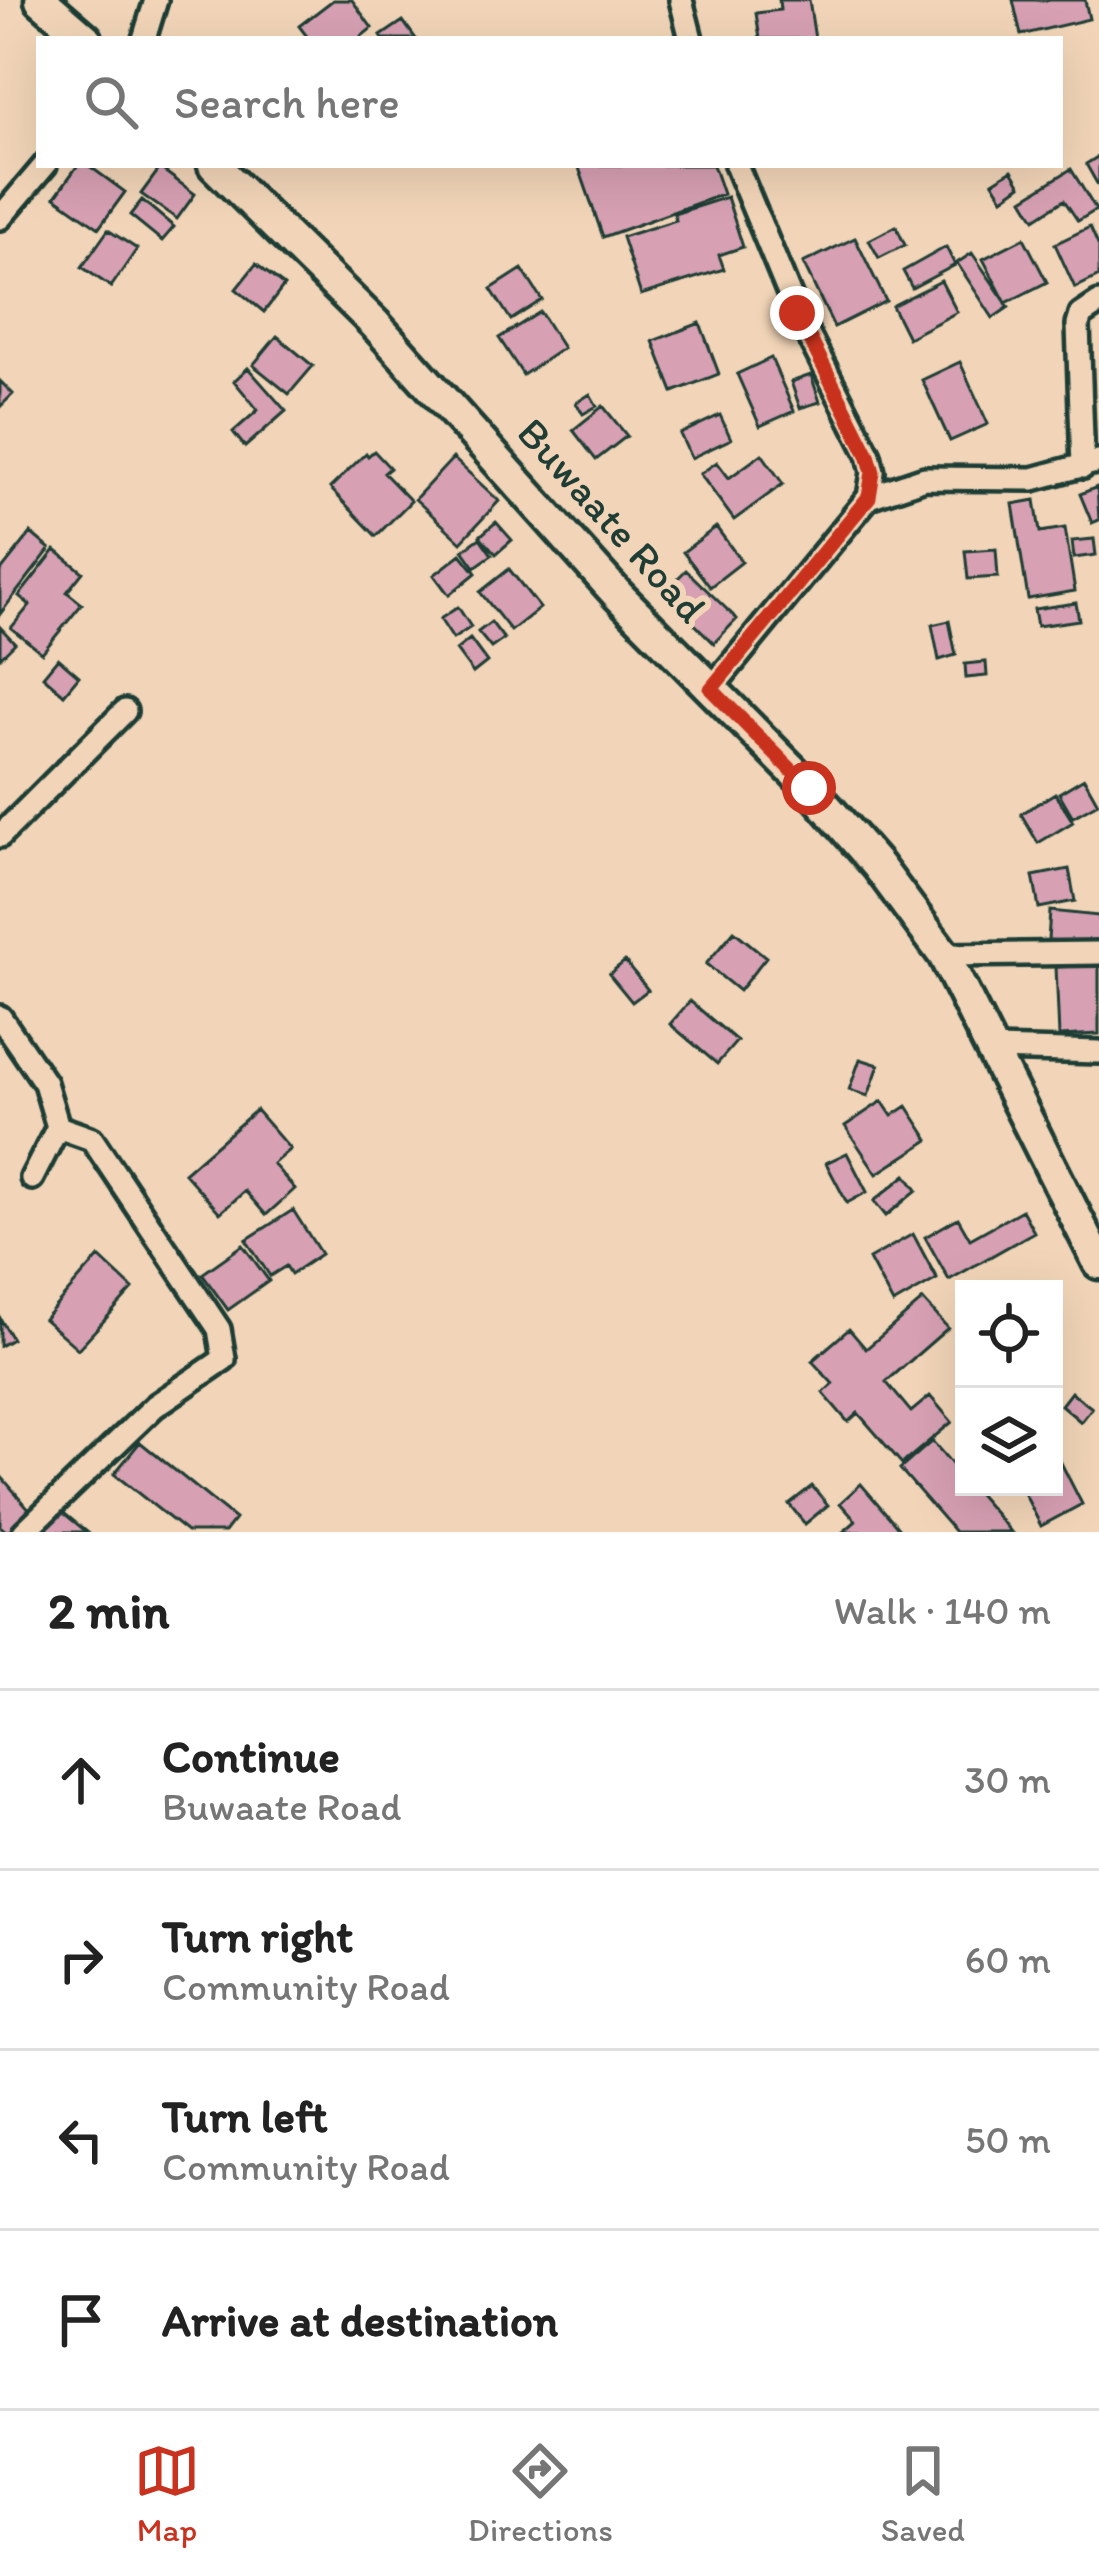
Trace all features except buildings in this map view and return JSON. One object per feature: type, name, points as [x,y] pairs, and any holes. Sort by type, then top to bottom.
[{"type":"street","points":[[41,0],[83,36]]},
{"type":"street","points":[[146,36],[156,0]]},
{"type":"street","points":[[681,0],[691,36]]},
{"type":"street","points":[[0,218],[42,168]]},
{"type":"street","name":"Buwaate Road","points":[[217,168],[375,324],[619,596],[809,788],[878,866],[944,956],[1099,1263]]},
{"type":"street","points":[[711,689],[869,497],[873,472],[797,313],[737,168]]},
{"type":"street","points":[[869,497],[925,478],[1034,479],[1091,464],[1078,325],[1081,316],[1099,302]]},
{"type":"street","points":[[0,836],[125,711]]},
{"type":"street","points":[[944,956],[1099,952]]},
{"type":"street","points":[[0,1017],[45,1083],[58,1127],[32,1178]]},
{"type":"street","points":[[993,1049],[1099,1052]]},
{"type":"street","points":[[24,1532],[155,1406],[224,1359],[219,1328],[92,1139],[58,1127]]},
{"type":"route","points":[[797,313],[868,455],[873,472],[869,497],[711,689],[809,788]]}]
